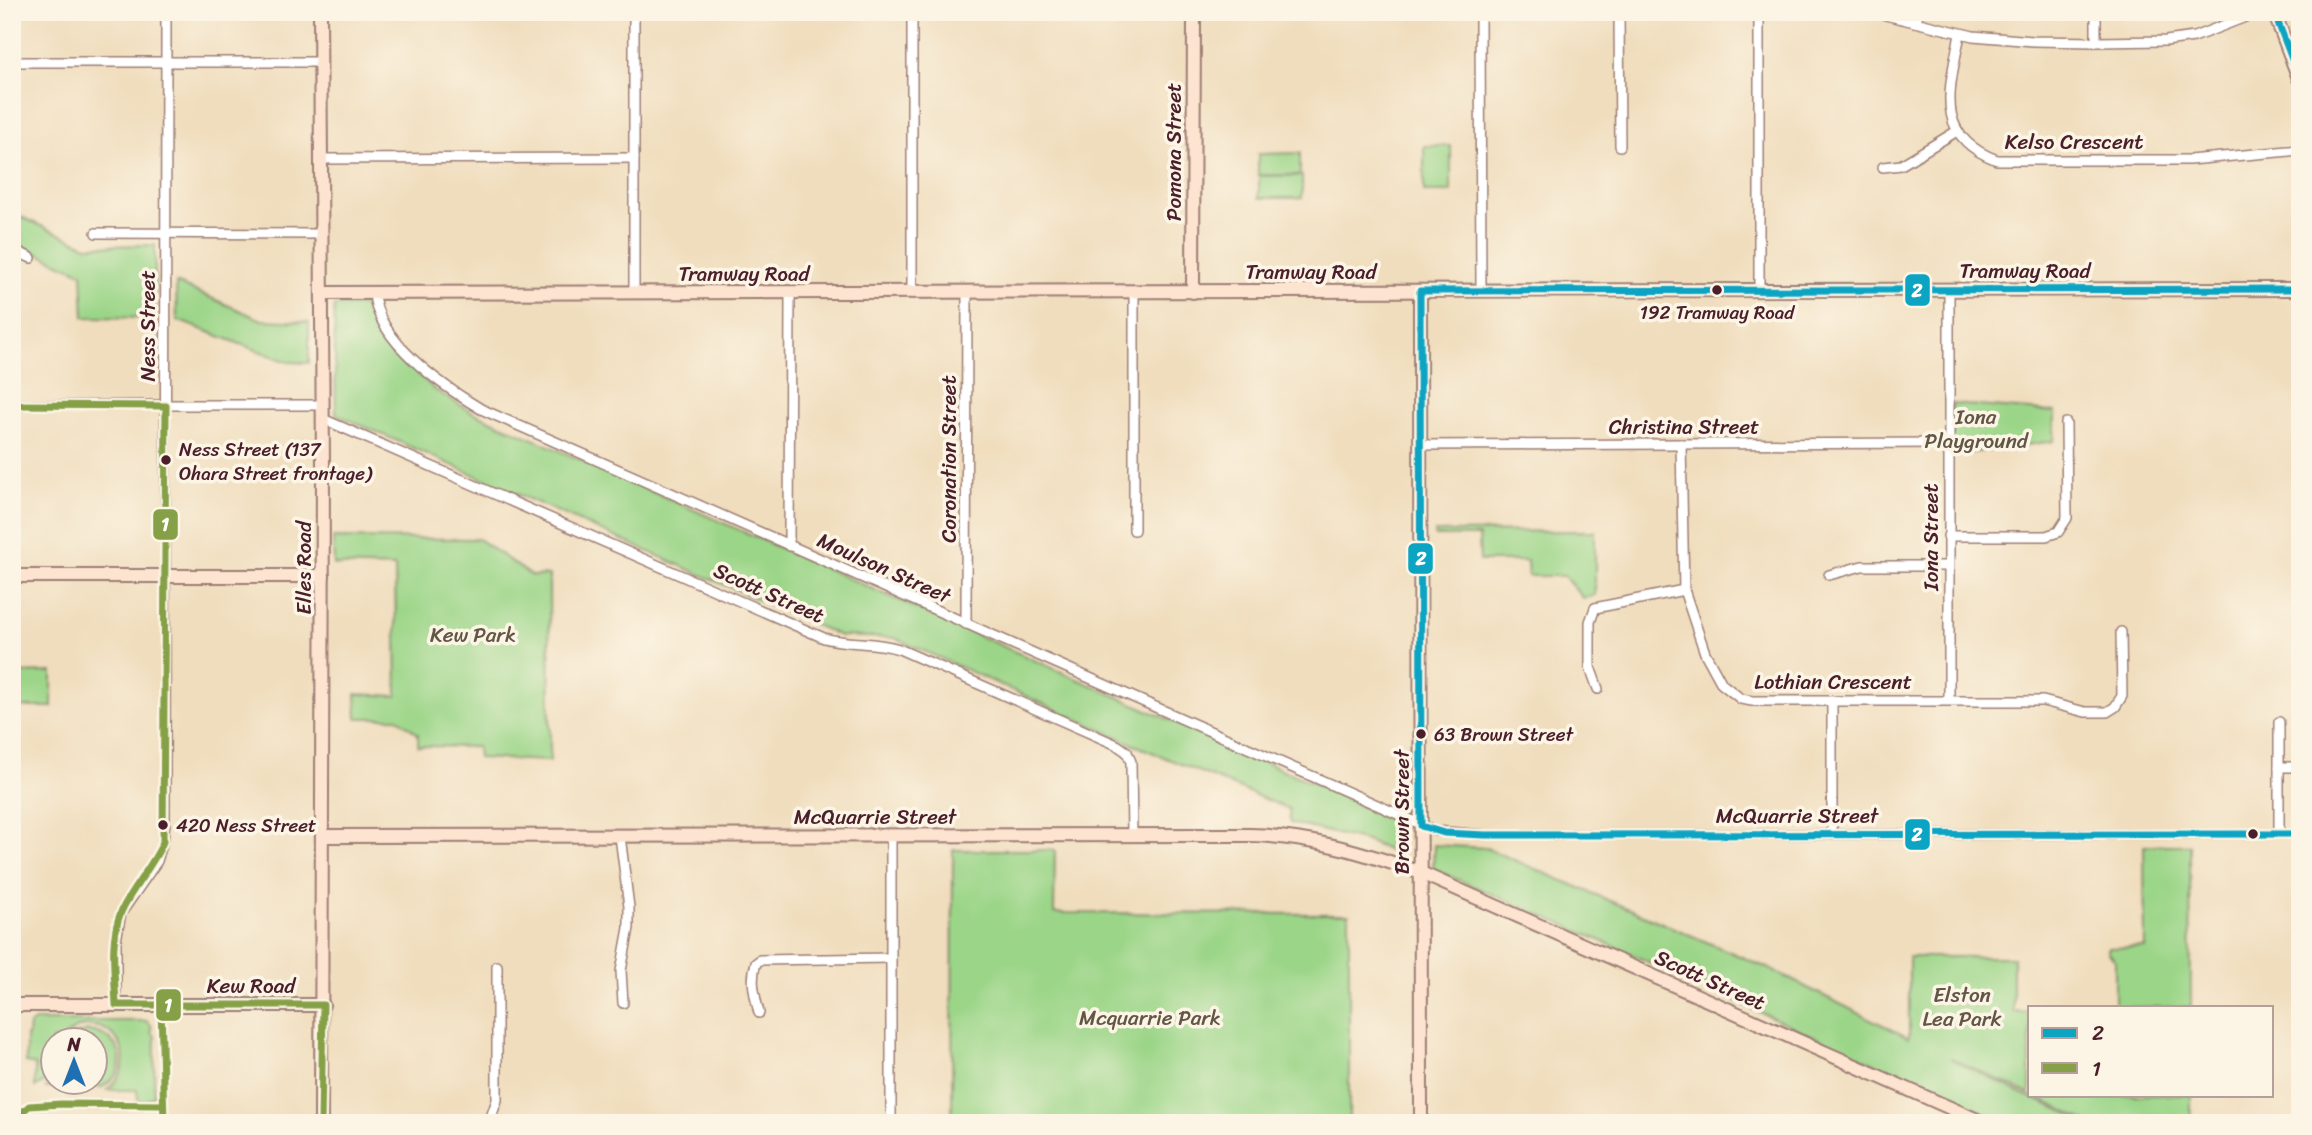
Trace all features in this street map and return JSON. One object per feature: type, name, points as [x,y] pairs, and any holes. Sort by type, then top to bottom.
[{"type":"street","name":"Ness Street","points":[[116,1005],[116,941],[121,913],[157,860],[163,842],[166,12]]},
{"type":"street","name":"Elles Road","points":[[320,12],[323,419],[321,1123]]},
{"type":"street","points":[[634,12],[634,293]]},
{"type":"street","points":[[912,12],[912,293]]},
{"type":"street","name":"Pomona Street","points":[[1193,292],[1194,12]]},
{"type":"street","points":[[1480,12],[1481,291]]},
{"type":"street","points":[[1619,12],[1620,146]]},
{"type":"street","points":[[1759,12],[1759,290]]},
{"type":"street","points":[[1873,12],[1960,34],[2033,41],[2096,42],[2166,41],[2194,37],[2258,12]]},
{"type":"street","points":[[1915,22],[1919,12]]},
{"type":"street","points":[[2096,12],[2096,42]]},
{"type":"street","points":[[2274,12],[2300,81]]},
{"type":"street","points":[[1883,167],[1901,165],[1956,131],[1948,103],[1960,34]]},
{"type":"street","points":[[12,62],[320,62]]},
{"type":"street","name":"Kelso Crescent","points":[[1956,131],[1971,148],[1997,160],[2189,160],[2300,150]]},
{"type":"street","points":[[320,159],[634,158]]},
{"type":"street","points":[[96,233],[320,234]]},
{"type":"street","points":[[12,249],[31,258]]},
{"type":"street","name":"Tramway Road","points":[[321,293],[2300,289]]},
{"type":"street","name":"Iona Street","points":[[1949,290],[1949,700]]},
{"type":"street","name":"Brown Street","points":[[1420,291],[1420,1123]]},
{"type":"street","points":[[1134,530],[1135,292]]},
{"type":"street","points":[[789,546],[790,293]]},
{"type":"street","name":"Coronation Street","points":[[966,624],[967,293]]},
{"type":"street","name":"Moulson Street","points":[[374,294],[377,311],[414,360],[458,395],[481,409],[1421,826]]},
{"type":"street","points":[[12,405],[322,405]]},
{"type":"street","name":"Scott Street","points":[[323,419],[824,638],[899,649],[1117,745],[1127,752],[1131,762],[1132,835]]},
{"type":"street","points":[[1948,536],[2046,536],[2058,531],[2067,518],[2066,423]]},
{"type":"street","name":"Christina Street","points":[[1420,445],[1948,443]]},
{"type":"street","name":"Lothian Crescent","points":[[1681,444],[1684,590],[1705,653],[1722,684],[1731,693],[1752,701],[2043,701],[2085,712],[2112,710],[2122,696],[2121,632]]},
{"type":"street","points":[[1829,575],[1862,566],[1948,566]]},
{"type":"street","points":[[12,576],[323,576]]},
{"type":"street","points":[[1598,689],[1590,667],[1590,622],[1595,608],[1684,590]]},
{"type":"street","points":[[1832,701],[1832,835]]},
{"type":"street","points":[[2279,722],[2280,834]]},
{"type":"street","points":[[2279,767],[2300,767]]},
{"type":"street","name":"McQuarrie Street","points":[[1421,826],[1444,833],[1468,835],[2300,834]]},
{"type":"street","name":"McQuarrie Street","points":[[323,836],[1250,835],[1292,838],[1370,856],[1422,873]]},
{"type":"street","points":[[621,836],[629,907],[629,928],[621,971],[623,1003]]},
{"type":"street","points":[[891,836],[891,1123]]},
{"type":"street","name":"Scott Street","points":[[1422,873],[1984,1123]]},
{"type":"street","points":[[759,1013],[753,987],[754,970],[760,960],[891,958]]},
{"type":"street","points":[[489,1123],[497,1100],[497,966]]},
{"type":"street","name":"Kew Road","points":[[12,1005],[323,1005]]},
{"type":"green space","points":[[1424,146],[1451,146],[1451,192],[1424,192]]},
{"type":"green space","points":[[1300,153],[1300,175],[1258,175],[1258,154]]},
{"type":"green space","points":[[1259,176],[1302,176],[1302,198],[1259,198]]},
{"type":"green space","points":[[12,213],[87,246],[155,245],[155,318],[84,317],[82,273],[12,242]]},
{"type":"green space","points":[[176,283],[262,320],[309,322],[309,363],[288,362],[177,320]]},
{"type":"green space","points":[[364,305],[391,348],[435,390],[472,412],[1333,792],[1399,825],[1399,855],[1367,841],[1290,823],[1289,809],[1142,748],[895,638],[840,636],[336,414],[334,306]]},
{"type":"green space","name":"Iona Playground","points":[[1952,404],[2055,412],[2054,441],[1953,455]]},
{"type":"green space","points":[[1595,531],[1595,595],[1583,598],[1564,576],[1528,576],[1527,561],[1480,561],[1479,536],[1435,536],[1435,532]]},
{"type":"green space","name":"Kew Park","points":[[333,538],[478,539],[532,576],[549,575],[550,761],[478,758],[477,747],[418,746],[418,734],[397,718],[357,718],[356,694],[397,696],[395,567],[334,565]]},
{"type":"green space","points":[[52,672],[52,707],[12,707],[12,673]]},
{"type":"green space","name":"Elston Lea Park","points":[[1434,845],[1486,848],[1763,966],[1909,1038],[1909,957],[2013,957],[2013,1011],[2028,1012],[2028,1093],[1950,1058],[2088,1122],[2034,1096],[2191,1096],[2191,1123],[2007,1123],[1604,942],[1433,869]]},
{"type":"green space","points":[[2144,845],[2190,845],[2191,1006],[2115,1006],[2115,960],[2108,948],[2145,947]]},
{"type":"green space","name":"Mcquarrie Park","points":[[953,850],[1055,850],[1054,913],[1349,914],[1349,1123],[952,1123]]},
{"type":"green space","points":[[35,1021],[147,1021],[155,1036],[154,1095],[148,1100],[140,1101],[137,1090],[108,1090],[120,1075],[124,1060],[121,1046],[108,1032],[108,1026],[38,1026],[38,1086],[35,1087],[35,1065],[26,1063],[26,1036],[29,1025]]},
{"type":"green space","points":[[108,1038],[120,1055],[117,1072],[108,1082]]},
{"type":"transit line","name":"2","points":[[2274,12],[2300,80]]},
{"type":"transit line","name":"2","points":[[2300,289],[1420,291],[1421,826],[1444,833],[1485,835],[2300,834]]},
{"type":"transit line","name":"1","points":[[12,405],[166,406],[163,842],[117,923],[114,958],[116,1005],[323,1005],[321,1123]]},
{"type":"transit line","name":"1","points":[[161,1005],[164,1123]]},
{"type":"transit line","name":"1","points":[[20,1123],[20,1114],[29,1106],[162,1105]]},
{"type":"place","name":"192 Tramway Road","points":[[1717,290]]},
{"type":"place","name":"Ness Street (137 Ohara Street frontage)","points":[[166,460]]},
{"type":"place","name":"63 Brown Street","points":[[1421,734]]},
{"type":"place","name":"420 Ness Street","points":[[163,825]]}]
